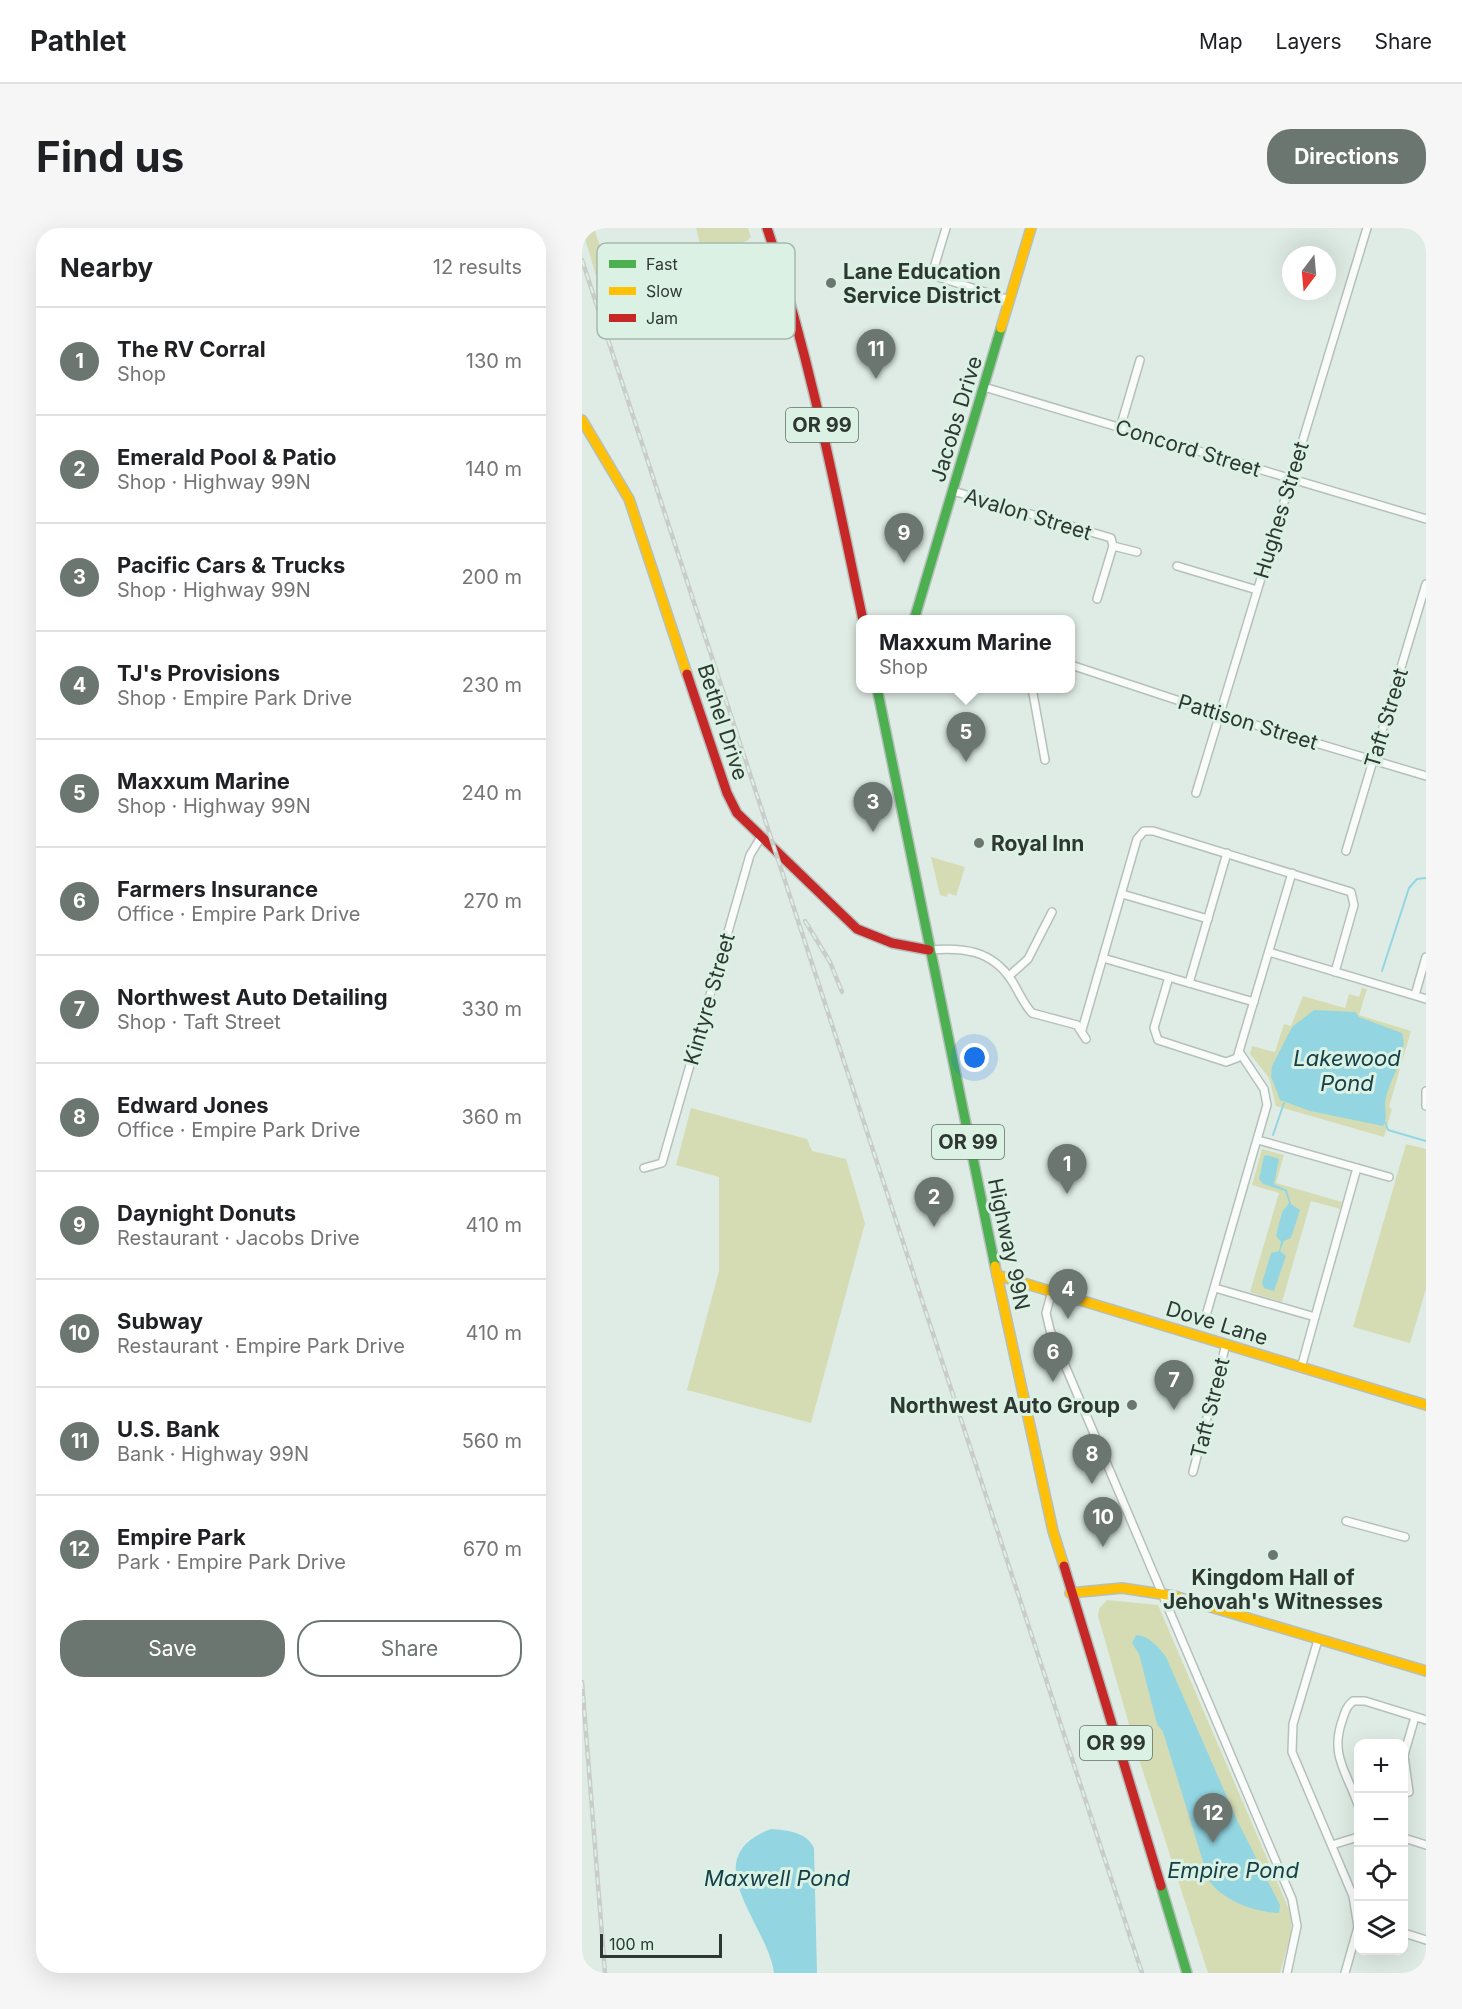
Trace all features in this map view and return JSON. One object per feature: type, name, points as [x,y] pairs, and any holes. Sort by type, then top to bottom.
[{"type":"main road","name":"Jacobs Drive","points":[[916,615],[1031,228]]},
{"type":"main road","name":"OR 99","points":[[795,327],[827,447],[863,615]]},
{"type":"main road","name":"Bethel Drive","points":[[582,420],[629,499],[731,802],[737,813],[857,929],[872,938],[906,948],[929,950]]},
{"type":"main road","name":"Highway 99N","points":[[878,693],[929,950],[1048,1508],[1070,1593],[1187,1973]]},
{"type":"main road","name":"Dove Lane","points":[[997,1275],[1426,1405]]},
{"type":"main road","points":[[1070,1593],[1089,1587],[1112,1587],[1163,1593],[1426,1671]]},
{"type":"street","points":[[946,228],[933,271],[934,276],[1010,300]]},
{"type":"street","name":"Hughes Street","points":[[1196,793],[1367,228]]},
{"type":"street","points":[[1120,428],[1140,360]]},
{"type":"street","name":"Concord Street","points":[[984,387],[1426,519]]},
{"type":"street","name":"Avalon Street","points":[[953,491],[1111,538],[1113,546],[1097,599]]},
{"type":"street","points":[[1113,546],[1137,552]]},
{"type":"street","points":[[1177,566],[1257,590]]},
{"type":"street","name":"Taft Street","points":[[1346,851],[1426,584]]},
{"type":"street","name":"Pattison Street","points":[[1075,666],[1219,714],[1426,776]]},
{"type":"street","points":[[1033,693],[1045,760]]},
{"type":"street","points":[[1082,1030],[1137,839],[1144,831],[1153,831],[1346,889],[1354,896],[1354,905],[1335,972]]},
{"type":"street","name":"Kintyre Street","points":[[644,1168],[662,1163],[750,855],[761,837]]},
{"type":"street","points":[[1189,983],[1227,853]]},
{"type":"street","points":[[1169,977],[1154,1028],[1158,1040],[1226,1062],[1234,1061],[1240,1053],[1292,873]]},
{"type":"street","points":[[1122,894],[1208,919]]},
{"type":"street","points":[[1009,976],[1028,959],[1052,912]]},
{"type":"street","points":[[929,950],[960,948],[978,952],[1009,976],[1032,1013],[1046,1019],[1070,1022],[1082,1030],[1086,1039]]},
{"type":"street","points":[[1269,952],[1426,999]]},
{"type":"street","points":[[1414,995],[1426,957]]},
{"type":"street","points":[[1103,958],[1254,1002]]},
{"type":"street","points":[[1205,1319],[1258,1140],[1267,1098],[1264,1089],[1240,1053]]},
{"type":"street","points":[[1426,1091],[1426,1106]]},
{"type":"street","points":[[1258,1140],[1389,1177]]},
{"type":"street","points":[[1301,1368],[1357,1168]]},
{"type":"street","points":[[1215,1288],[1315,1317]]},
{"type":"street","points":[[1052,1291],[1047,1306],[1050,1330],[1292,1899],[1297,1926],[1287,1973]]},
{"type":"street","name":"Taft Street","points":[[1193,1472],[1226,1344]]},
{"type":"street","points":[[1346,1521],[1405,1538]]},
{"type":"street","points":[[1318,1640],[1293,1724],[1292,1752],[1354,1902]]},
{"type":"street","points":[[1354,1793],[1337,1753],[1336,1738],[1347,1706],[1353,1701],[1365,1701],[1426,1720]]},
{"type":"street","points":[[1408,1742],[1415,1717]]},
{"type":"street","points":[[1332,1845],[1354,1838]]},
{"type":"street","points":[[1408,1839],[1426,1845]]},
{"type":"street","points":[[1408,1934],[1426,1940]]},
{"type":"street","points":[[1345,1973],[1354,1941]]},
{"type":"green space","points":[[582,228],[594,228],[599,243],[597,243],[596,276]]},
{"type":"green space","points":[[696,228],[748,228],[751,237],[747,241],[700,243]]},
{"type":"green space","points":[[931,857],[965,867],[956,896],[948,893],[947,897],[940,895]]},
{"type":"green space","name":"Lakewood Pond","points":[[1362,988],[1367,989],[1359,1015],[1411,1031],[1389,1107],[1392,1109],[1384,1137],[1276,1106],[1269,1078],[1250,1054],[1252,1046],[1275,1052],[1284,1024],[1291,1026],[1303,996],[1345,1008],[1349,994],[1359,997]]},
{"type":"green space","points":[[691,1108],[807,1139],[812,1151],[846,1159],[865,1223],[811,1423],[687,1390],[719,1271],[719,1177],[676,1165]]},
{"type":"green space","points":[[1406,1144],[1426,1149],[1426,1289],[1410,1343],[1353,1327]]},
{"type":"green space","points":[[1262,1149],[1284,1155],[1276,1183],[1342,1202],[1340,1209],[1311,1201],[1282,1302],[1250,1292],[1279,1193],[1252,1185]]},
{"type":"green space","points":[[1107,1600],[1158,1605],[1291,1914],[1291,1934],[1280,1973],[1208,1973],[1138,1756],[1098,1616],[1099,1609]]},
{"type":"water","name":"Lakewood Pond","points":[[1314,1010],[1355,1012],[1359,1017],[1402,1033],[1403,1049],[1388,1090],[1385,1105],[1386,1118],[1383,1126],[1310,1111],[1280,1100],[1271,1076],[1272,1066],[1292,1027]]},
{"type":"water","points":[[1264,1156],[1279,1159],[1274,1184],[1287,1190],[1291,1204],[1300,1210],[1291,1238],[1284,1241],[1280,1251],[1286,1256],[1274,1291],[1264,1288],[1262,1283],[1271,1253],[1279,1251],[1281,1242],[1276,1236],[1282,1212],[1289,1203],[1285,1191],[1263,1184],[1259,1179]]},
{"type":"water","name":"Empire Pond","points":[[1136,1635],[1153,1642],[1166,1657],[1237,1820],[1280,1905],[1279,1913],[1250,1908],[1231,1900],[1209,1881],[1163,1732],[1157,1724],[1139,1654],[1132,1643]]},
{"type":"water","name":"Maxwell Pond","points":[[771,1829],[802,1835],[814,1848],[817,1973],[774,1973],[769,1954],[741,1894],[736,1874],[738,1857],[748,1842]]},
{"type":"waterway","points":[[1382,971],[1409,888],[1417,879],[1426,878]]},
{"type":"waterway","points":[[1273,1135],[1284,1103]]},
{"type":"waterway","points":[[1385,1122],[1388,1130],[1426,1141]]},
{"type":"railway","points":[[582,260],[597,306]]},
{"type":"railway","points":[[608,339],[1142,1973]]},
{"type":"railway","points":[[805,921],[830,962],[842,992]]},
{"type":"railway","points":[[582,1682],[605,1973]]},
{"type":"traffic: fast","points":[[915,615],[1001,328]]},
{"type":"traffic: fast","points":[[878,693],[995,1266]]},
{"type":"traffic: fast","points":[[1161,1886],[1187,1973]]},
{"type":"traffic: slow","points":[[1001,328],[1031,228]]},
{"type":"traffic: slow","points":[[582,420],[629,499],[687,674]]},
{"type":"traffic: slow","points":[[995,1266],[1053,1531],[1064,1566]]},
{"type":"traffic: slow","points":[[997,1275],[1426,1405]]},
{"type":"traffic: slow","points":[[1070,1593],[1122,1588],[1174,1596],[1426,1671]]},
{"type":"traffic: jam","points":[[767,228],[772,243]]},
{"type":"traffic: jam","points":[[795,322],[832,472],[862,615]]},
{"type":"traffic: jam","points":[[687,674],[727,793],[737,813],[857,929],[892,943],[929,950]]},
{"type":"traffic: jam","points":[[1064,1566],[1161,1886]]},
{"type":"place","name":"Lane Education Service District","points":[[831,283]]},
{"type":"place","name":"U.S. Bank","points":[[876,379]]},
{"type":"place","name":"Daynight Donuts","points":[[904,563]]},
{"type":"place","name":"Maxxum Marine","points":[[966,762]]},
{"type":"place","name":"Pacific Cars & Trucks","points":[[873,832]]},
{"type":"place","name":"Royal Inn","points":[[979,843]]},
{"type":"place","name":"The RV Corral","points":[[1067,1194]]},
{"type":"place","name":"Emerald Pool & Patio","points":[[934,1227]]},
{"type":"place","name":"TJ's Provisions","points":[[1068,1319]]},
{"type":"place","name":"Farmers Insurance","points":[[1053,1382]]},
{"type":"place","name":"Northwest Auto Group","points":[[1132,1405]]},
{"type":"place","name":"Northwest Auto Detailing","points":[[1174,1410]]},
{"type":"place","name":"Edward Jones","points":[[1092,1484]]},
{"type":"place","name":"Subway","points":[[1103,1547]]},
{"type":"place","name":"Kingdom Hall of Jehovah's Witnesses","points":[[1273,1555]]},
{"type":"place","name":"Empire Park","points":[[1213,1843]]}]
